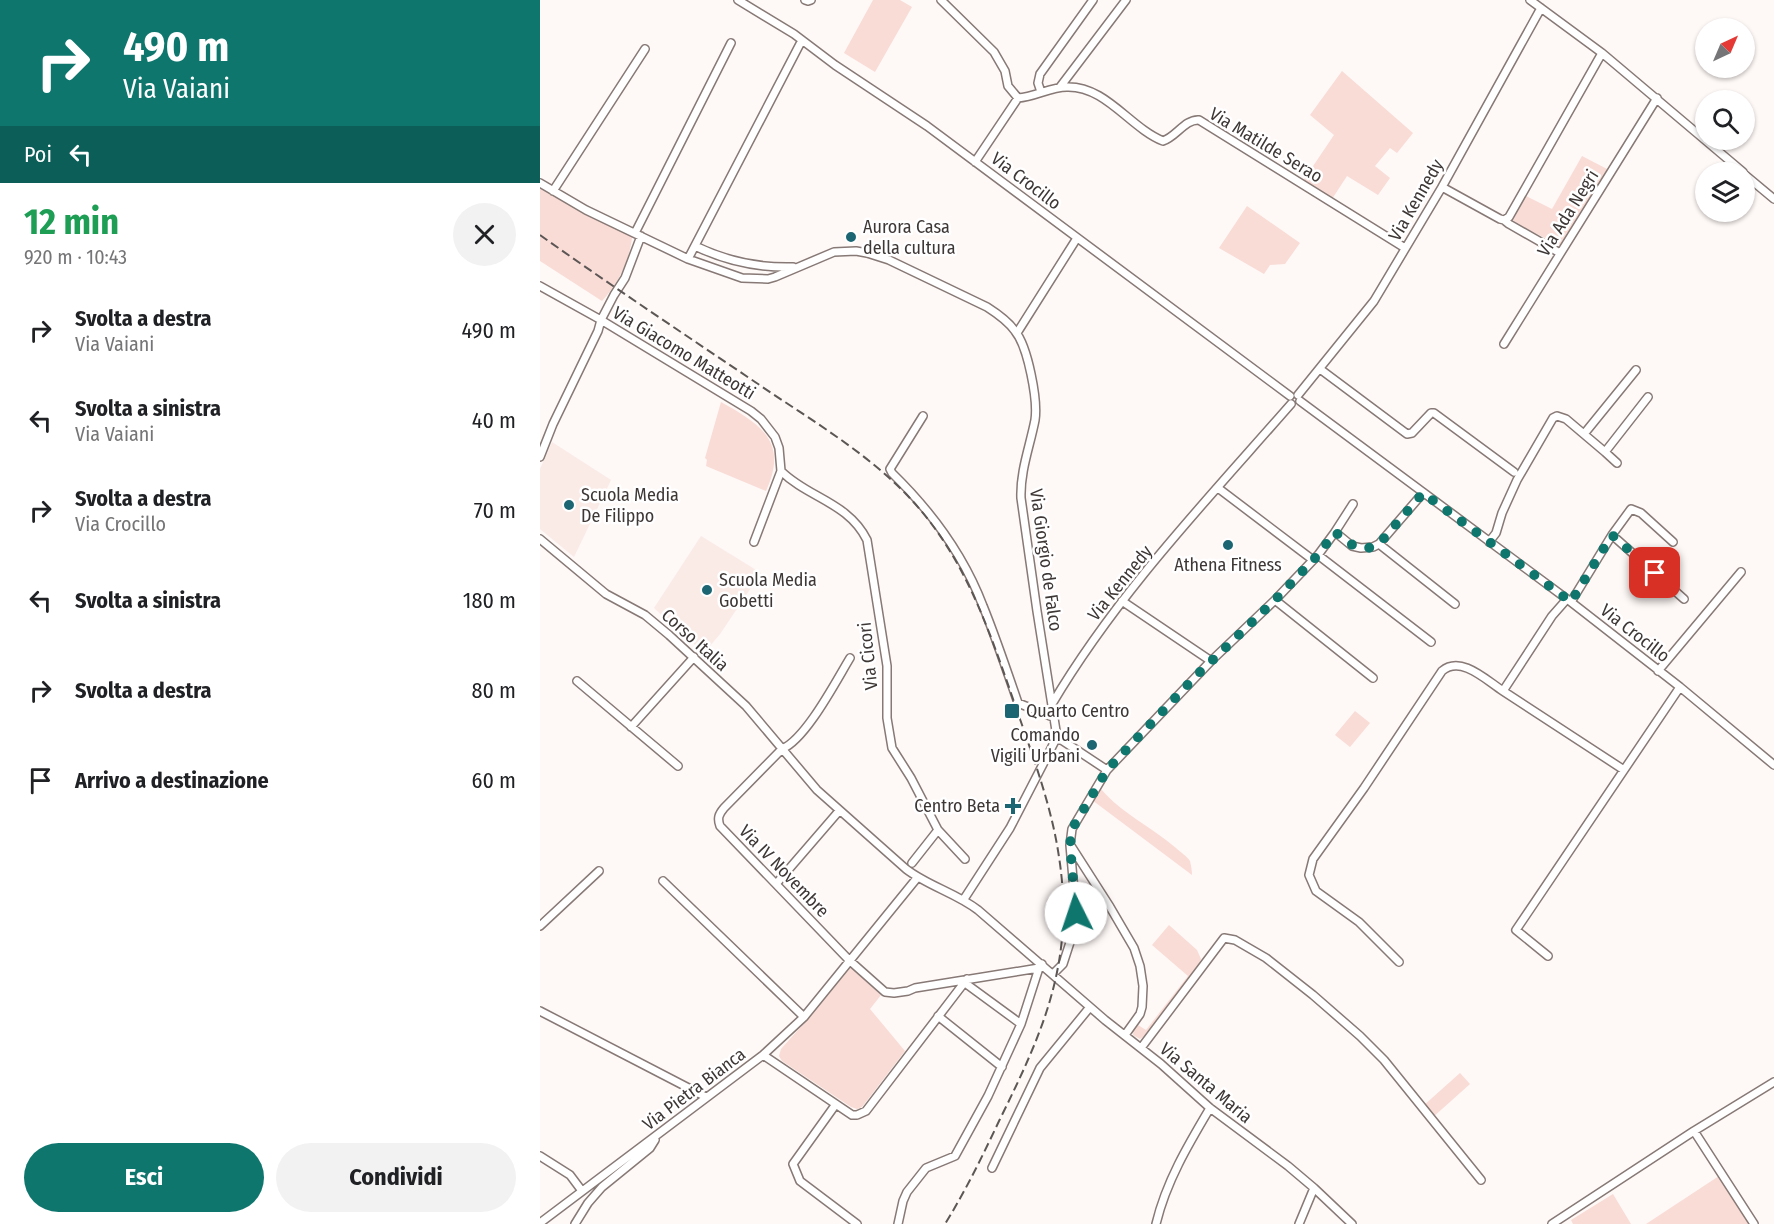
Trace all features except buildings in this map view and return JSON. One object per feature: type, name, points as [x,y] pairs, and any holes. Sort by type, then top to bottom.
[{"type":"street","name":"Via Crocillo","points":[[738,0],[749,3],[927,126],[1290,400]]},
{"type":"street","points":[[805,0],[811,0]]},
{"type":"street","points":[[941,0],[993,52],[1005,71],[1008,86],[1018,99],[975,162]]},
{"type":"street","points":[[1041,92],[1038,83],[1040,74],[1093,0]]},
{"type":"street","points":[[1059,87],[1126,0]]},
{"type":"street","points":[[1530,0],[1602,53],[1731,162]]},
{"type":"street","name":"Via Kennedy","points":[[1299,398],[1374,301],[1442,187],[1541,8]]},
{"type":"street","points":[[688,259],[802,40]]},
{"type":"street","points":[[540,457],[601,320],[625,278],[638,235],[731,43]]},
{"type":"street","points":[[553,191],[645,49]]},
{"type":"street","points":[[1442,187],[1500,219],[1509,217],[1602,53]]},
{"type":"street","name":"Via Matilde Serao","points":[[1018,99],[1059,87],[1078,87],[1090,90],[1144,130],[1163,141],[1173,136],[1190,121],[1199,120],[1405,248]]},
{"type":"street","name":"Via Ada Negri","points":[[1504,344],[1657,98]]},
{"type":"street","name":"Via Giorgio de Falco","points":[[540,183],[586,210],[688,259],[742,278],[775,278],[834,252],[867,253],[889,260],[977,301],[1000,315],[1017,333],[1029,369],[1036,405],[1032,436],[1020,482],[1021,498],[1057,737]]},
{"type":"street","points":[[1755,183],[1774,199]]},
{"type":"street","points":[[1505,219],[1509,224],[1560,253]]},
{"type":"street","points":[[1017,333],[1077,238]]},
{"type":"street","name":"Via Giorgio de Falco","points":[[695,246],[723,257],[773,267],[796,267]]},
{"type":"street","points":[[773,267],[776,272],[775,278]]},
{"type":"street","name":"Via Giacomo Matteotti","points":[[540,286],[601,320],[756,415],[775,437],[779,448],[781,471]]},
{"type":"street","points":[[1320,369],[1407,434],[1412,434],[1431,413],[1434,413],[1514,472]]},
{"type":"street","points":[[1584,434],[1636,370]]},
{"type":"street","points":[[1290,400],[1294,394],[1299,398]]},
{"type":"street","points":[[1605,452],[1648,397]]},
{"type":"street","name":"Via Crocillo","points":[[1299,398],[1569,600],[1680,687],[1774,765]]},
{"type":"street","name":"Via Kennedy","points":[[1052,704],[1074,666],[1122,601],[1290,400]]},
{"type":"street","points":[[923,416],[890,469],[924,507],[968,574],[983,606],[1018,703],[1053,717]]},
{"type":"street","points":[[1489,542],[1496,532],[1517,480],[1557,416],[1566,419],[1617,463]]},
{"type":"street","points":[[754,542],[781,471]]},
{"type":"street","name":"Via Cicori","points":[[781,471],[791,480],[846,513],[862,530],[867,540],[887,666],[887,718],[892,748],[911,778],[938,830],[965,859]]},
{"type":"street","points":[[1218,488],[1431,642]]},
{"type":"street","points":[[1335,532],[1350,545],[1356,547],[1368,548],[1379,544],[1423,493]]},
{"type":"street","points":[[1053,974],[1063,964],[1074,930],[1076,913],[1070,837],[1075,820],[1107,770],[1211,661],[1315,558],[1353,504]]},
{"type":"street","points":[[1503,691],[1552,616],[1569,600],[1628,512],[1633,509],[1641,513],[1673,542]]},
{"type":"street","points":[[1612,535],[1684,599]]},
{"type":"street","name":"Corso Italia","points":[[540,539],[606,594],[645,615],[694,657],[746,706],[811,784],[839,812],[917,878]]},
{"type":"street","points":[[1379,544],[1455,604]]},
{"type":"street","points":[[1658,671],[1741,572]]},
{"type":"street","points":[[1275,600],[1373,678]]},
{"type":"street","points":[[1122,601],[1211,661]]},
{"type":"street","points":[[631,727],[694,657]]},
{"type":"street","points":[[782,749],[788,746],[808,725],[850,658]]},
{"type":"street","points":[[1399,962],[1359,922],[1316,891],[1309,874],[1313,859],[1364,788],[1442,671],[1452,665],[1462,665],[1624,770]]},
{"type":"street","points":[[577,681],[678,766]]},
{"type":"street","points":[[1548,956],[1516,930],[1680,687]]},
{"type":"street","points":[[964,899],[1010,828],[1057,737],[1107,770]]},
{"type":"street","name":"Via IV Novembre","points":[[782,749],[724,808],[718,819],[720,826],[849,960],[885,992],[908,991],[1040,966]]},
{"type":"street","points":[[776,884],[839,812]]},
{"type":"street","points":[[912,863],[938,830]]},
{"type":"street","points":[[1070,845],[1134,948],[1140,966],[1143,986],[1142,1006],[1137,1019],[1125,1035]]},
{"type":"street","points":[[540,926],[598,871]]},
{"type":"street","name":"Via Santa Maria","points":[[917,878],[964,899],[1040,966],[1053,974],[1161,1064],[1210,1108],[1288,1166],[1352,1224]]},
{"type":"street","name":"Via Pietra Bianca","points":[[540,1223],[763,1055],[804,1017],[917,878]]},
{"type":"street","points":[[663,881],[804,1017]]},
{"type":"street","points":[[1141,1048],[1224,938],[1235,940],[1266,958],[1360,1036],[1384,1060],[1481,1180]]},
{"type":"street","points":[[898,1224],[907,1192],[920,1176],[927,1168],[955,1156],[1002,1067],[1021,1024],[1040,966]]},
{"type":"street","points":[[763,1055],[852,1115],[862,1114],[966,981],[1021,1024]]},
{"type":"street","points":[[992,1168],[1040,1068],[1090,1007]]},
{"type":"street","points":[[540,1011],[706,1097]]},
{"type":"street","points":[[938,1016],[1002,1067]]},
{"type":"street","points":[[1552,1224],[1694,1131],[1774,1082]]},
{"type":"street","points":[[836,1104],[793,1164],[800,1181],[857,1224]]},
{"type":"street","points":[[1156,1224],[1165,1196],[1186,1148],[1210,1108]]},
{"type":"street","points":[[1694,1131],[1754,1224]]},
{"type":"street","points":[[575,1224],[602,1186],[650,1148],[661,1133]]},
{"type":"street","points":[[540,1156],[570,1175],[582,1191]]},
{"type":"street","points":[[1299,1224],[1314,1188]]},
{"type":"street","points":[[1565,1216],[1570,1224]]},
{"type":"shaded area","points":[[873,0],[900,0],[912,7],[875,72],[844,53]]},
{"type":"shaded area","points":[[1342,71],[1413,133],[1397,153],[1390,148],[1375,166],[1390,178],[1378,195],[1347,176],[1332,199],[1303,181],[1334,135],[1310,115]]},
{"type":"shaded area","points":[[1582,156],[1609,170],[1562,246],[1516,224],[1513,220],[1526,196],[1552,209]]},
{"type":"shaded area","points":[[540,188],[632,237],[629,254],[622,271],[602,301],[540,261]]},
{"type":"shaded area","points":[[1247,206],[1300,243],[1285,264],[1270,265],[1264,274],[1219,248]]},
{"type":"shaded area","points":[[721,402],[748,418],[767,436],[774,459],[766,491],[706,466],[705,458]]},
{"type":"shaded area","name":"Scuola Media De Filippo","points":[[552,442],[611,480],[574,557],[540,529],[540,469]]},
{"type":"shaded area","name":"Scuola Media Gobetti","points":[[701,536],[761,573],[720,634],[704,653],[654,608]]},
{"type":"shaded area","points":[[1355,711],[1370,723],[1350,747],[1335,735]]},
{"type":"shaded area","points":[[1101,789],[1118,806],[1187,857],[1190,861],[1192,875],[1092,800]]},
{"type":"shaded area","points":[[1169,925],[1197,950],[1201,959],[1199,965],[1140,1039],[1133,1035],[1134,1027],[1138,1025],[1146,1030],[1188,976],[1152,945]]},
{"type":"shaded area","points":[[851,967],[881,995],[870,1009],[905,1051],[862,1107],[857,1109],[782,1061],[779,1056],[781,1049]]},
{"type":"shaded area","points":[[1460,1073],[1470,1084],[1432,1118],[1423,1106]]},
{"type":"shaded area","points":[[1719,1176],[1751,1224],[1646,1224]]},
{"type":"shaded area","points":[[1613,1194],[1631,1224],[1573,1224],[1571,1220]]},
{"type":"railway","points":[[540,235],[836,437],[890,478],[926,516],[943,539],[982,614],[1033,756],[1051,816],[1063,894],[1063,929],[1052,993],[1030,1055],[981,1159],[945,1224]]},
{"type":"place","name":"Aurora Casa della cultura","points":[[851,237]]},
{"type":"place","name":"Scuola Media De Filippo","points":[[569,505]]},
{"type":"place","name":"Athena Fitness","points":[[1228,545]]},
{"type":"place","name":"Scuola Media Gobetti","points":[[707,590]]},
{"type":"place","name":"Quarto Centro","points":[[1012,711]]},
{"type":"place","name":"Comando Vigili Urbani","points":[[1092,745]]},
{"type":"place","name":"Centro Beta","points":[[1013,806]]},
{"type":"route","points":[[1076,913],[1070,837],[1075,820],[1107,770],[1197,675],[1275,600],[1318,555],[1335,532],[1352,546],[1374,547],[1423,493],[1571,602],[1612,535],[1655,573]]}]
